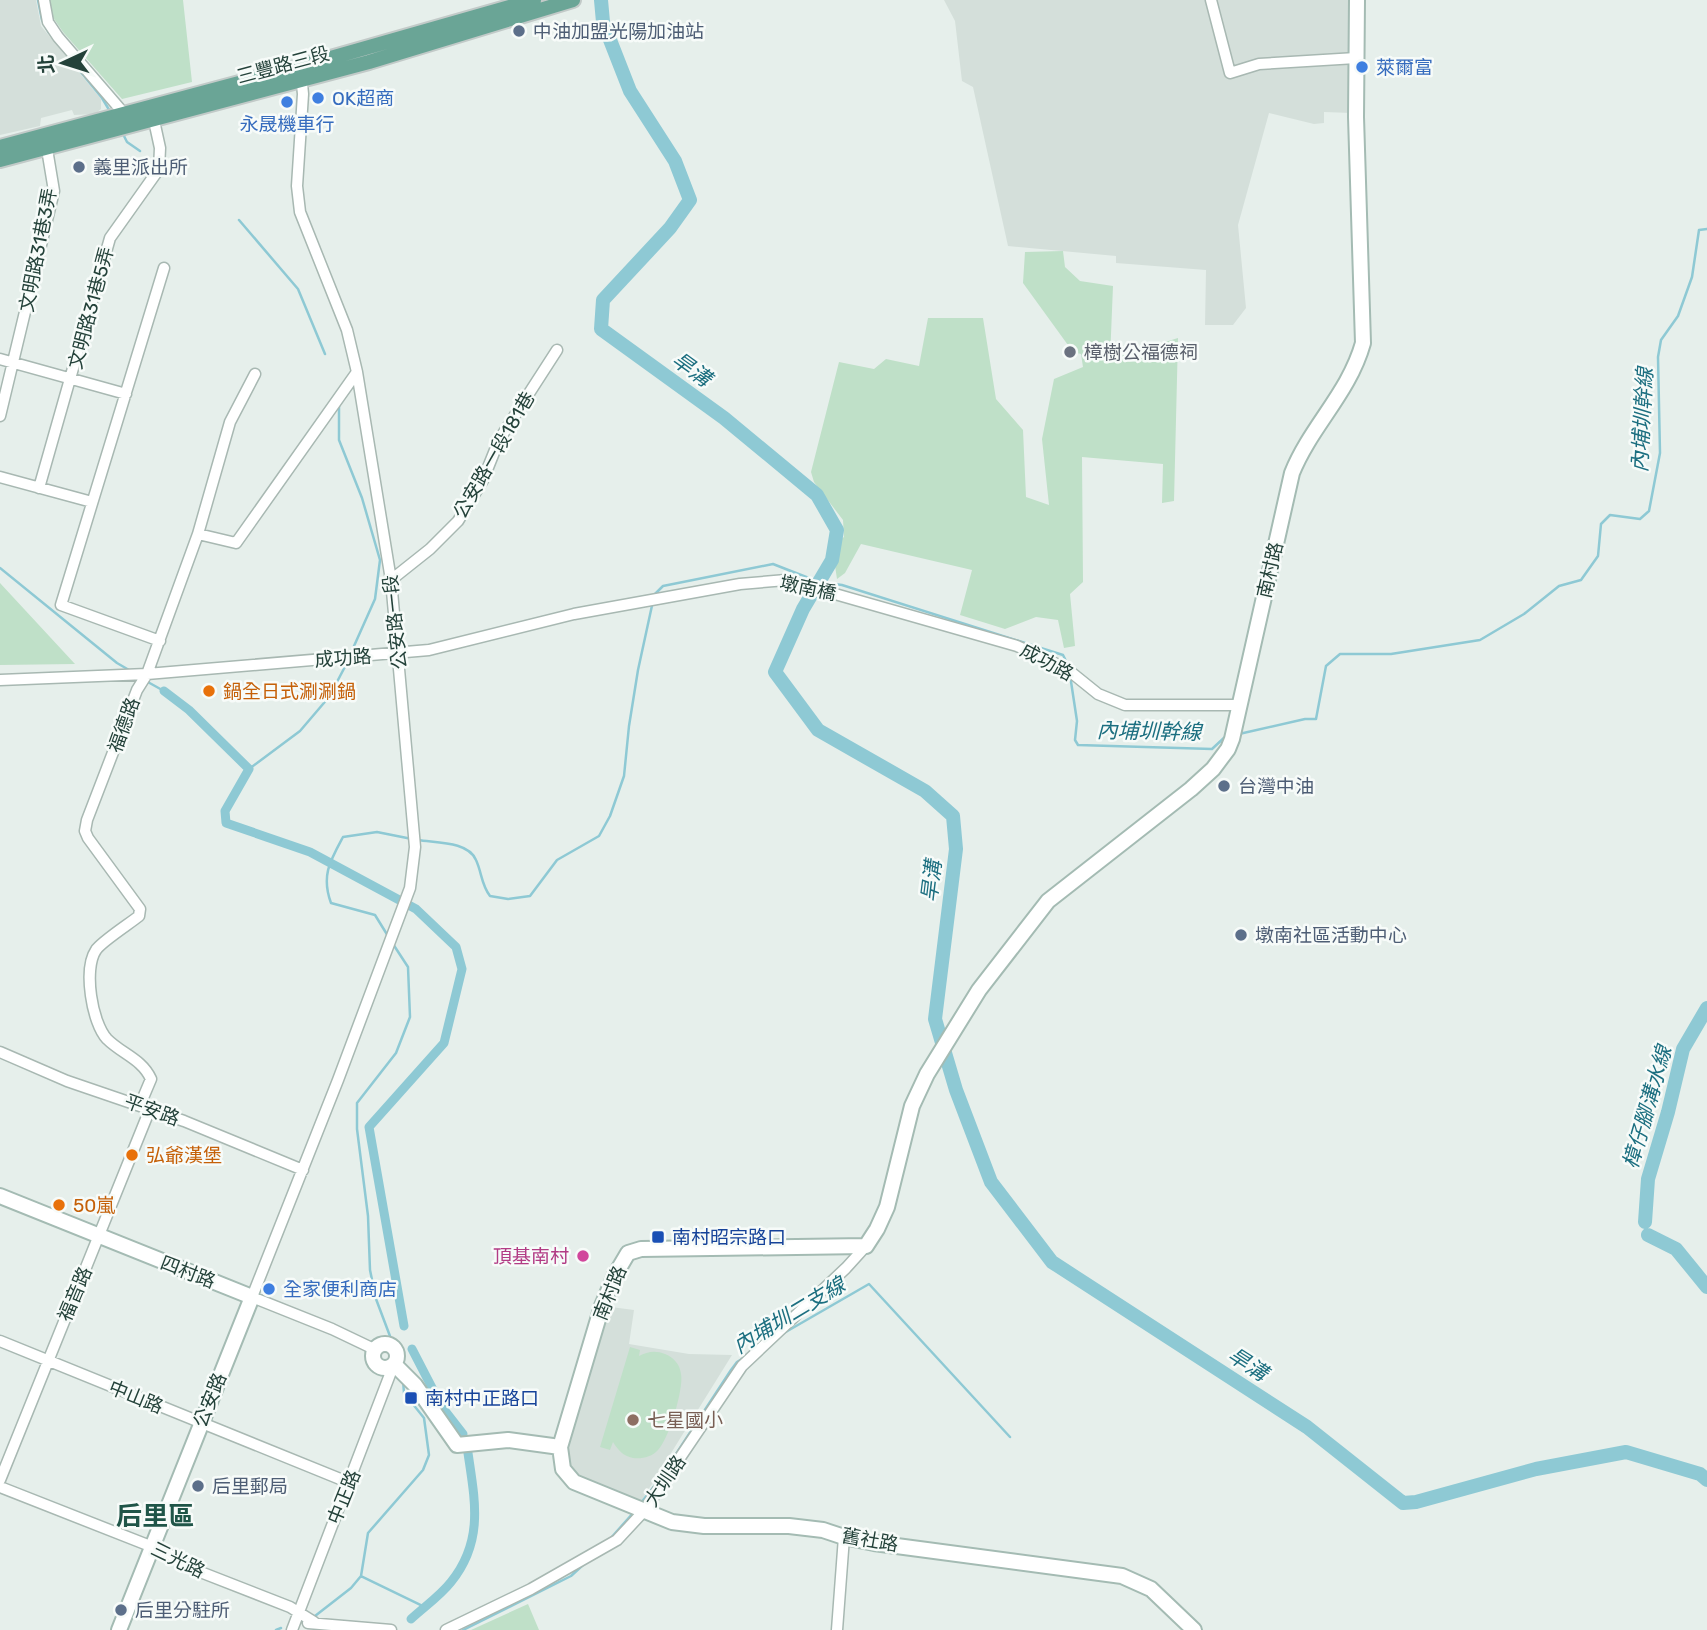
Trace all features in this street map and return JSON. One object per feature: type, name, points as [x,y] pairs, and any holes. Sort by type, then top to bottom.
[{"type":"main road","name":"三豐路三段","points":[[301,73],[534,0]]},
{"type":"main road","name":"三豐路三段","points":[[0,160],[46,141],[566,1]]},
{"type":"main road","name":"三豐路三段","points":[[0,147],[46,141]]},
{"type":"street","points":[[44,0],[48,22],[58,37],[128,118]]},
{"type":"street","points":[[1211,0],[1230,73],[1259,64],[1356,58]]},
{"type":"street","name":"南村路","points":[[560,1447],[602,1306],[628,1253],[641,1249],[866,1246],[887,1207],[912,1106],[932,1066],[979,990],[1048,901],[1213,769],[1228,749],[1241,705],[1292,473],[1302,452],[1357,367],[1363,343],[1359,235],[1357,0]]},
{"type":"street","name":"公安路一段","points":[[301,73],[298,186],[300,212],[347,330],[357,372],[391,580],[415,847],[410,888],[303,1170]]},
{"type":"street","name":"文明路31巷5弄","points":[[39,488],[110,238],[159,169],[160,148],[152,112]]},
{"type":"street","name":"文明路31巷3弄","points":[[0,416],[54,191],[46,141]]},
{"type":"street","points":[[160,641],[61,605],[164,268]]},
{"type":"street","name":"公安路一段181巷","points":[[391,580],[430,549],[458,520],[483,480],[499,440],[557,350]]},
{"type":"street","points":[[0,359],[126,394]]},
{"type":"street","points":[[198,534],[236,543],[357,372]]},
{"type":"street","name":"福德路","points":[[145,1107],[151,1079],[137,1060],[113,1044],[100,1029],[91,991],[90,970],[97,948],[139,916],[140,909],[85,831],[137,690],[147,674],[160,641],[198,534],[230,422],[255,374]]},
{"type":"street","points":[[0,477],[92,502]]},
{"type":"street","name":"成功路","points":[[0,680],[147,674],[429,650],[586,612],[763,580]]},
{"type":"street","name":"墩南橋","points":[[763,580],[786,580],[852,598]]},
{"type":"street","name":"成功路","points":[[852,598],[1017,646],[1067,669],[1098,694],[1125,705],[1241,705]]},
{"type":"street","name":"平安路","points":[[0,1052],[66,1081],[145,1107],[303,1170]]},
{"type":"street","name":"福音路","points":[[0,1480],[29,1404],[49,1362],[64,1318],[100,1237],[145,1107]]},
{"type":"street","name":"公安路","points":[[119,1630],[303,1170]]},
{"type":"street","name":"四村路","points":[[0,1196],[382,1347],[374,1357],[378,1367],[394,1364]]},
{"type":"street","name":"大圳路","points":[[446,1630],[531,1589],[617,1540],[644,1511],[742,1366],[866,1246]]},
{"type":"street","name":"中山路","points":[[0,1341],[349,1483]]},
{"type":"street","points":[[394,1364],[415,1385],[457,1445],[508,1440],[560,1447]]},
{"type":"street","name":"中正路","points":[[293,1627],[394,1364]]},
{"type":"street","name":"舊社路","points":[[560,1447],[563,1469],[573,1482],[672,1522],[704,1526],[789,1526],[823,1530],[844,1537],[1122,1576],[1151,1590],[1194,1630]]},
{"type":"street","name":"三光路","points":[[0,1487],[152,1547],[203,1573],[298,1612],[314,1622]]},
{"type":"street","points":[[836,1630],[844,1537]]},
{"type":"street","points":[[293,1627],[314,1622],[391,1630]]},
{"type":"shaded area","points":[[0,0],[36,0],[41,26],[101,99],[101,109],[95,114],[74,115],[72,110],[41,118],[40,126],[0,135]]},
{"type":"shaded area","points":[[944,0],[1351,0],[1352,113],[1324,112],[1324,123],[1314,124],[1269,113],[1238,225],[1246,308],[1233,325],[1205,325],[1206,270],[1116,263],[1116,256],[1008,246],[973,87],[962,81],[955,21]]},
{"type":"shaded area","name":"七星國小","points":[[611,1307],[634,1310],[629,1344],[689,1354],[732,1355],[640,1503],[580,1479],[570,1471],[563,1454]]},
{"type":"green space","points":[[50,0],[183,0],[192,82],[122,99],[63,32],[52,16]]},
{"type":"green space","points":[[1063,251],[1065,267],[1080,281],[1113,286],[1110,359],[1178,338],[1174,501],[1162,503],[1163,464],[1082,457],[1083,582],[1070,594],[1075,646],[1064,648],[1058,620],[1036,617],[1005,629],[960,615],[972,570],[861,544],[845,573],[837,579],[832,546],[844,537],[843,520],[814,482],[811,472],[839,362],[874,369],[886,359],[919,366],[928,318],[983,318],[996,399],[1023,430],[1026,497],[1049,505],[1042,439],[1054,379],[1083,367],[1081,354],[1073,352],[1023,283],[1025,252]]},
{"type":"green space","points":[[0,583],[75,664],[0,665]]},
{"type":"green space","points":[[630,1347],[640,1350],[639,1356],[654,1352],[668,1355],[678,1364],[681,1374],[678,1401],[667,1435],[656,1452],[640,1458],[624,1454],[613,1442],[610,1450],[600,1447]]},
{"type":"green space","points":[[528,1604],[539,1630],[471,1630]]},
{"type":"waterway","points":[[38,0],[42,20],[49,33]]},
{"type":"waterway","name":"旱溝","points":[[601,0],[603,22],[630,91],[675,161],[690,200],[670,228],[603,300],[601,329],[724,418],[817,495],[837,530],[832,560],[803,609],[775,672],[818,730],[925,791],[953,816],[956,849],[935,1019],[956,1090],[991,1182],[1052,1262],[1307,1427],[1403,1503],[1416,1502],[1536,1469],[1626,1452],[1700,1474],[1707,1480]]},
{"type":"waterway","points":[[71,60],[111,113]]},
{"type":"waterway","points":[[123,134],[127,142],[140,151]]},
{"type":"waterway","points":[[239,220],[298,289],[325,354]]},
{"type":"waterway","name":"內埔圳幹線","points":[[1239,734],[1305,719],[1316,719],[1326,666],[1340,654],[1391,654],[1480,640],[1524,614],[1559,586],[1581,580],[1598,556],[1601,524],[1610,515],[1640,519],[1649,511],[1660,453],[1658,357],[1661,340],[1678,316],[1692,277],[1699,230],[1707,229]]},
{"type":"waterway","points":[[339,404],[339,440],[362,498],[380,560],[375,599],[350,655]]},
{"type":"waterway","name":"內埔圳幹線","points":[[654,595],[663,586],[773,564],[819,582],[842,585],[1063,655],[1068,665]]},
{"type":"waterway","points":[[0,568],[129,670]]},
{"type":"waterway","points":[[418,840],[466,849],[476,860],[490,896],[508,899],[530,896],[557,860],[599,836],[610,816],[624,776],[638,670],[653,601]]},
{"type":"waterway","points":[[249,769],[300,731],[329,697],[348,661]]},
{"type":"waterway","name":"內埔圳幹線","points":[[1070,675],[1077,721],[1075,740],[1078,745],[1212,749],[1226,736]]},
{"type":"waterway","points":[[146,681],[164,691]]},
{"type":"waterway","points":[[164,691],[189,710],[249,769],[225,811],[226,823],[310,852],[416,909],[456,947],[462,969],[444,1043],[369,1127],[404,1326]]},
{"type":"waterway","points":[[388,936],[375,915],[331,903],[327,885],[328,869],[343,837],[377,832],[412,839]]},
{"type":"waterway","points":[[393,944],[408,967],[410,1017],[396,1053],[357,1103],[357,1129],[368,1216],[370,1270],[376,1299],[399,1360]]},
{"type":"waterway","name":"樟仔腳溝水線","points":[[1645,1222],[1648,1179],[1683,1049],[1707,1008]]},
{"type":"waterway","name":"樟仔腳溝水線","points":[[1648,1235],[1676,1249],[1707,1287]]},
{"type":"waterway","name":"內埔圳二支線","points":[[784,1333],[869,1284],[1010,1437]]},
{"type":"waterway","points":[[412,1349],[442,1407],[463,1434]]},
{"type":"waterway","name":"內埔圳二支線","points":[[640,1504],[659,1480],[731,1370],[745,1357]]},
{"type":"waterway","points":[[315,1616],[351,1588],[361,1576],[368,1533],[423,1470],[429,1455],[424,1418],[404,1393],[403,1380]]},
{"type":"waterway","points":[[411,1619],[447,1587],[469,1551],[475,1520],[468,1453]]},
{"type":"waterway","name":"內埔圳二支線","points":[[610,1539],[634,1512]]},
{"type":"waterway","name":"內埔圳二支線","points":[[463,1630],[571,1576],[583,1565]]},
{"type":"waterway","points":[[361,1576],[425,1607]]},
{"type":"waterway","points":[[276,1630],[281,1628]]},
{"type":"place","name":"中油加盟光陽加油站","points":[[519,31]]},
{"type":"place","name":"萊爾富","points":[[1362,67]]},
{"type":"place","name":"OK超商","points":[[318,98]]},
{"type":"place","name":"永晟機車行","points":[[287,102]]},
{"type":"place","name":"義里派出所","points":[[79,167]]},
{"type":"place","name":"樟樹公福德祠","points":[[1070,352]]},
{"type":"place","name":"鍋全日式涮涮鍋","points":[[209,691]]},
{"type":"place","name":"台灣中油","points":[[1224,786]]},
{"type":"place","name":"墩南社區活動中心","points":[[1241,935]]},
{"type":"place","name":"弘爺漢堡","points":[[132,1155]]},
{"type":"place","name":"50嵐","points":[[59,1205]]},
{"type":"place","name":"南村昭宗路口","points":[[658,1237]]},
{"type":"place","name":"頂基南村","points":[[583,1256]]},
{"type":"place","name":"全家便利商店","points":[[269,1289]]},
{"type":"place","name":"南村中正路口","points":[[411,1398]]},
{"type":"place","name":"七星國小","points":[[633,1420]]},
{"type":"place","name":"后里郵局","points":[[198,1486]]},
{"type":"place","name":"后里分駐所","points":[[121,1610]]},
{"type":"district","name":"后里區","points":[[155,1516]]}]
